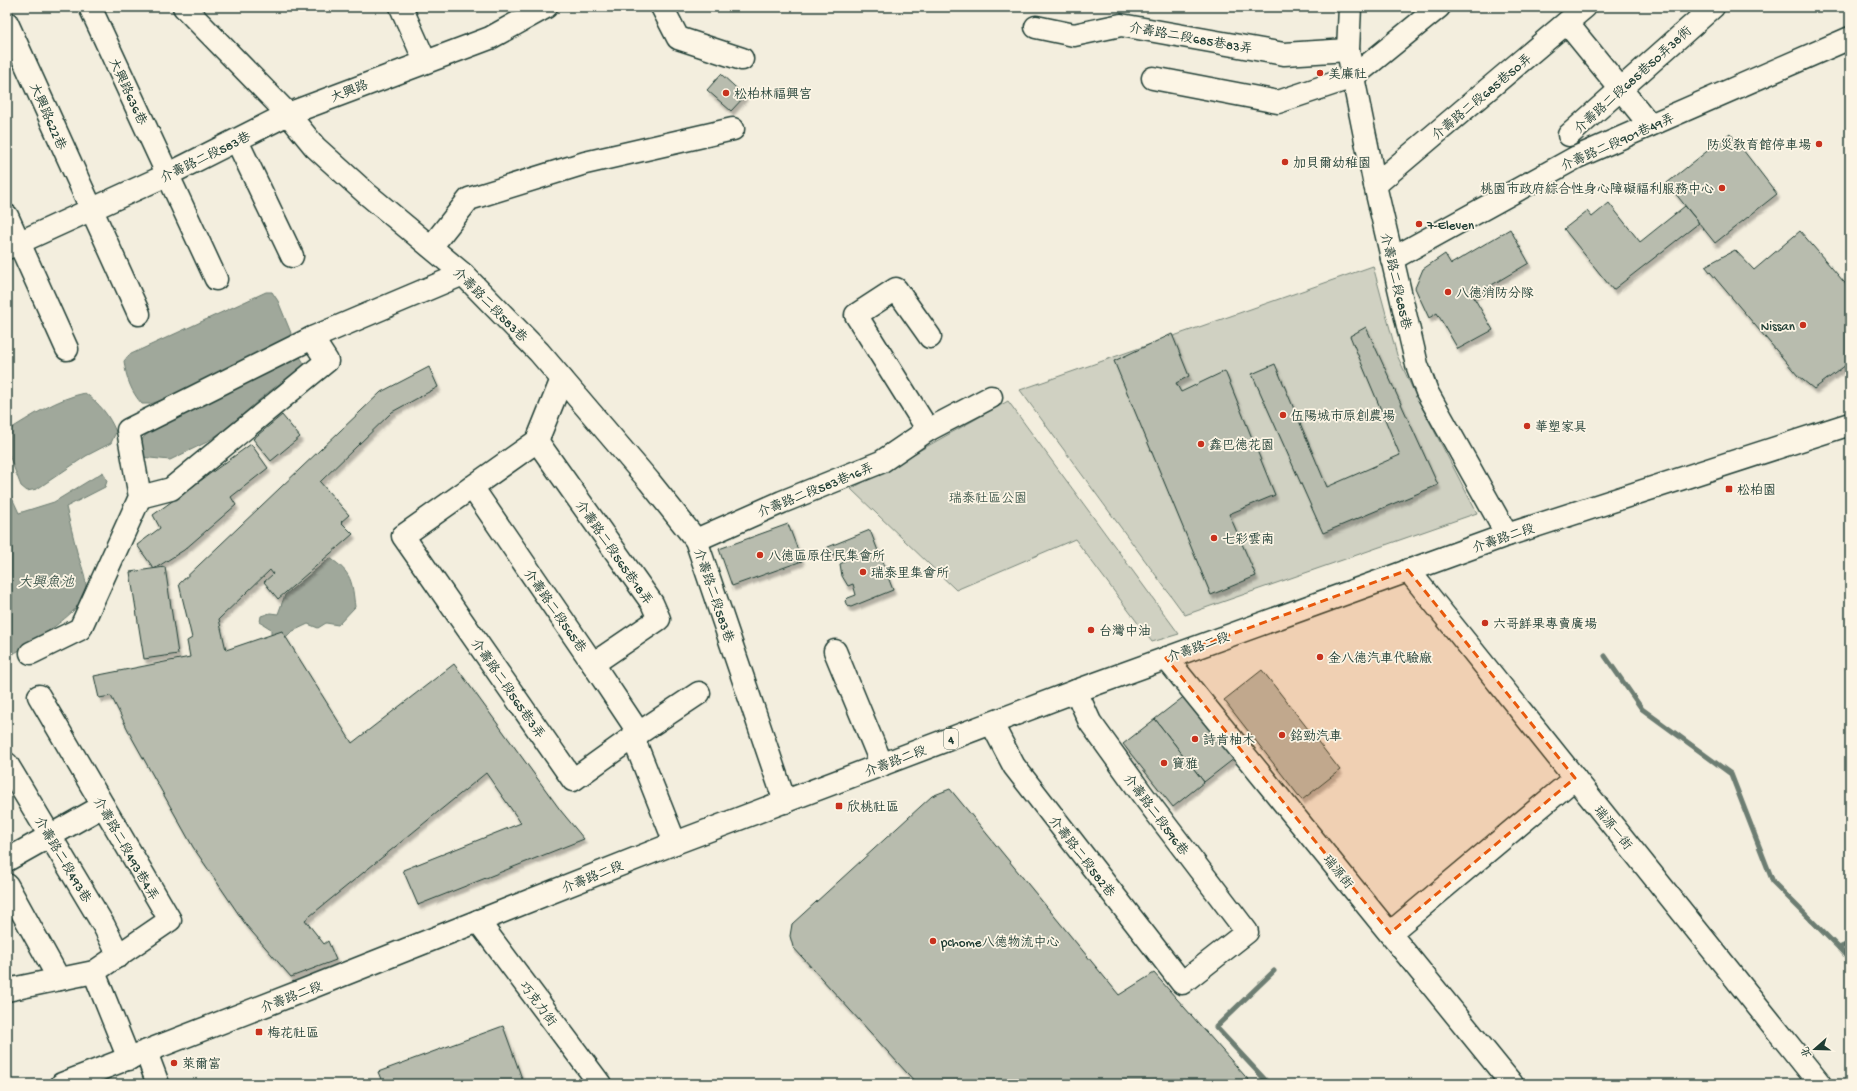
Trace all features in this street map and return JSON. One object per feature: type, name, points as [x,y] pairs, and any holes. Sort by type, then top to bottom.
[{"type":"street","name":"大興路636巷","points":[[90,7],[216,279]]},
{"type":"street","points":[[184,7],[288,114]]},
{"type":"street","points":[[401,7],[425,61]]},
{"type":"street","name":"大興路","points":[[288,114],[425,61],[490,38],[546,7]]},
{"type":"street","points":[[662,7],[678,38],[742,59]]},
{"type":"street","name":"介壽路二段685巷","points":[[1350,7],[1348,50],[1353,77],[1375,185],[1417,365],[1427,392],[1507,535]]},
{"type":"street","points":[[1153,78],[1278,102],[1353,77],[1440,7]]},
{"type":"street","name":"介壽路二段685巷50弄","points":[[1375,185],[1586,7]]},
{"type":"street","name":"介壽路二段685巷50弄38衖","points":[[1569,135],[1713,7]]},
{"type":"street","name":"大興路622巷","points":[[7,23],[139,314]]},
{"type":"street","points":[[1567,23],[1650,125]]},
{"type":"street","name":"介壽路二段685巷83弄","points":[[1036,27],[1074,35],[1121,25],[1284,54],[1348,50]]},
{"type":"street","name":"介壽路二段901巷49弄","points":[[1392,259],[1577,157],[1850,38]]},
{"type":"street","name":"介壽路二段583巷","points":[[13,245],[167,175],[288,114],[315,147],[463,274],[539,352],[649,481],[696,540],[785,802]]},
{"type":"street","points":[[430,247],[469,199],[585,163],[733,129]]},
{"type":"street","points":[[237,141],[292,256]]},
{"type":"street","points":[[7,216],[13,245],[67,349]]},
{"type":"street","points":[[32,653],[80,629],[140,497],[128,430],[312,338],[463,274]]},
{"type":"street","points":[[928,430],[856,315],[896,289],[930,337]]},
{"type":"street","points":[[140,497],[171,489],[327,361],[312,338]]},
{"type":"street","points":[[472,487],[537,441],[562,379]]},
{"type":"street","name":"介壽路二段583巷16弄","points":[[696,540],[782,502],[881,462],[928,430],[991,397]]},
{"type":"street","name":"介壽路二段","points":[[62,1084],[138,1056],[675,843],[1076,691],[1507,535],[1850,424]]},
{"type":"street","name":"介壽路二段565巷18弄","points":[[537,441],[652,603],[659,620],[593,664]]},
{"type":"street","name":"介壽路二段565巷3弄","points":[[472,487],[403,536],[573,780],[636,735]]},
{"type":"street","name":"介壽路二段565巷","points":[[472,487],[593,664],[636,735],[675,843]]},
{"type":"street","name":"瑞源一街","points":[[1408,570],[1820,1084]]},
{"type":"street","points":[[835,651],[882,765]]},
{"type":"street","name":"瑞源街","points":[[1166,658],[1512,1084]]},
{"type":"street","name":"介壽路二段596巷","points":[[1076,691],[1090,722],[1247,932],[1182,983]]},
{"type":"street","points":[[636,735],[699,693]]},
{"type":"street","name":"介壽路二段493巷4弄","points":[[39,696],[170,920],[94,972]]},
{"type":"street","name":"介壽路二段582巷","points":[[992,724],[1014,766],[1182,983]]},
{"type":"street","name":"介壽路二段493巷","points":[[7,764],[104,926],[119,956]]},
{"type":"street","points":[[1390,933],[1575,778]]},
{"type":"street","points":[[7,860],[103,806]]},
{"type":"street","points":[[7,885],[59,979]]},
{"type":"street","name":"巧克力街","points":[[478,921],[600,1084]]},
{"type":"street","points":[[7,990],[94,972],[138,1056],[158,1084]]},
{"type":"highlighted area","points":[[1408,570],[1575,778],[1390,933],[1166,658]]},
{"type":"green space","points":[[1373,266],[1397,355],[1415,394],[1477,513],[1185,615],[1020,390]]},
{"type":"green space","name":"瑞泰社區公園","points":[[1008,401],[1179,634],[1152,642],[1075,539],[956,590],[851,489]]},
{"type":"water","points":[[266,292],[272,292],[278,301],[291,333],[288,340],[177,395],[150,404],[142,404],[132,389],[126,373],[124,361],[129,355]]},
{"type":"water","points":[[299,355],[305,365],[266,394],[225,430],[205,443],[170,460],[140,457],[137,448],[143,438],[154,428]]},
{"type":"water","points":[[85,393],[104,410],[113,426],[116,432],[111,443],[86,456],[37,489],[27,491],[21,486],[7,450],[7,431],[64,399]]},
{"type":"water","name":"大興魚池","points":[[103,472],[107,481],[105,487],[66,507],[86,581],[86,591],[82,600],[64,619],[7,658],[7,487],[19,513],[54,502]]},
{"type":"water","points":[[330,558],[343,568],[350,578],[355,607],[338,625],[326,623],[318,628],[308,624],[291,632],[285,638],[271,636],[271,629],[260,622],[261,616],[270,613],[278,614],[285,595]]},
{"type":"building","name":"松柏林福興宮","points":[[721,74],[745,96],[731,111],[707,90]]},
{"type":"building","name":"桃園市政府綜合性身心障礙福利服務中心","points":[[1730,133],[1777,194],[1715,243],[1667,183]]},
{"type":"building","points":[[1609,203],[1640,242],[1685,206],[1699,223],[1613,290],[1564,229],[1587,211],[1592,217]]},
{"type":"building","name":"八德消防分隊","points":[[1510,229],[1529,263],[1473,296],[1493,330],[1458,349],[1437,313],[1429,318],[1415,288],[1423,269],[1445,254],[1451,264]]},
{"type":"building","name":"Nissan","points":[[1800,231],[1850,289],[1850,362],[1814,389],[1798,376],[1705,266],[1735,250],[1754,270]]},
{"type":"building","name":"伍陽城市原創農場","points":[[1366,327],[1438,485],[1323,533],[1252,374],[1275,364],[1327,487],[1400,455],[1350,336]]},
{"type":"building","name":"鑫巴德花園","points":[[1172,334],[1189,376],[1176,383],[1181,392],[1225,371],[1275,495],[1229,514],[1256,576],[1211,595],[1114,361]]},
{"type":"building","points":[[429,367],[438,387],[392,412],[320,482],[349,515],[341,522],[353,534],[278,599],[264,582],[273,574],[270,570],[219,619],[226,650],[282,631],[352,743],[454,664],[561,811],[584,839],[418,905],[403,870],[521,823],[486,773],[305,920],[324,944],[328,941],[336,960],[291,977],[246,925],[193,847],[132,738],[111,696],[99,698],[94,676],[190,657],[187,641],[192,638],[179,584],[381,392]]},
{"type":"building","points":[[282,415],[300,437],[271,461],[253,439]]},
{"type":"building","points":[[251,444],[268,468],[231,497],[236,505],[184,550],[154,569],[137,545],[160,528],[153,515]]},
{"type":"building","name":"八德區原住民集會所","points":[[788,524],[802,561],[732,586],[719,549]]},
{"type":"building","name":"瑞泰里集會所","points":[[870,530],[893,590],[851,607],[847,606],[845,601],[856,595],[853,584],[848,586],[842,576],[840,564],[844,562],[840,552],[831,555],[826,550],[828,547]]},
{"type":"building","points":[[165,567],[178,654],[144,659],[130,572]]},
{"type":"building","name":"銘勁汽車","points":[[1262,670],[1340,770],[1302,800],[1224,700]]},
{"type":"building","name":"詩肯柚木","points":[[1186,695],[1235,758],[1204,782],[1155,719]]},
{"type":"building","name":"寶雅","points":[[1155,719],[1204,782],[1173,807],[1123,744]]},
{"type":"building","name":"pchome八德物流中心","points":[[950,789],[1119,995],[1154,973],[1252,1084],[917,1084],[793,947],[790,936],[792,924],[932,796]]},
{"type":"building","points":[[503,1026],[524,1084],[383,1084],[378,1072]]},
{"type":"waterway","points":[[1605,656],[1642,709],[1731,774],[1773,882],[1839,948]]},
{"type":"waterway","points":[[1850,943],[1839,948],[1850,960]]},
{"type":"waterway","points":[[1269,1084],[1216,1027],[1274,971]]},
{"type":"place","name":"美廉社","points":[[1320,73]]},
{"type":"place","name":"松柏林福興宮","points":[[726,93]]},
{"type":"place","name":"防災教育館停車場","points":[[1819,144]]},
{"type":"place","name":"加貝爾幼稚園","points":[[1285,162]]},
{"type":"place","name":"桃園市政府綜合性身心障礙福利服務中心","points":[[1722,188]]},
{"type":"place","name":"7-Eleven","points":[[1419,224]]},
{"type":"place","name":"八德消防分隊","points":[[1448,292]]},
{"type":"place","name":"Nissan","points":[[1803,325]]},
{"type":"place","name":"伍陽城市原創農場","points":[[1283,415]]},
{"type":"place","name":"華塑家具","points":[[1527,426]]},
{"type":"place","name":"鑫巴德花園","points":[[1201,444]]},
{"type":"place","name":"松柏園","points":[[1729,489]]},
{"type":"place","name":"七彩雲南","points":[[1214,538]]},
{"type":"place","name":"八德區原住民集會所","points":[[760,555]]},
{"type":"place","name":"瑞泰里集會所","points":[[863,572]]},
{"type":"place","name":"六哥鮮果專賣廣場","points":[[1485,623]]},
{"type":"place","name":"台灣中油","points":[[1091,630]]},
{"type":"place","name":"金八德汽車代驗廠","points":[[1320,657]]},
{"type":"place","name":"銘勁汽車","points":[[1282,735]]},
{"type":"place","name":"詩肯柚木","points":[[1195,739]]},
{"type":"place","name":"寶雅","points":[[1164,763]]},
{"type":"place","name":"欣桃社區","points":[[839,806]]},
{"type":"place","name":"pchome八德物流中心","points":[[933,941]]},
{"type":"place","name":"梅花社區","points":[[259,1032]]},
{"type":"place","name":"萊爾富","points":[[174,1063]]}]
